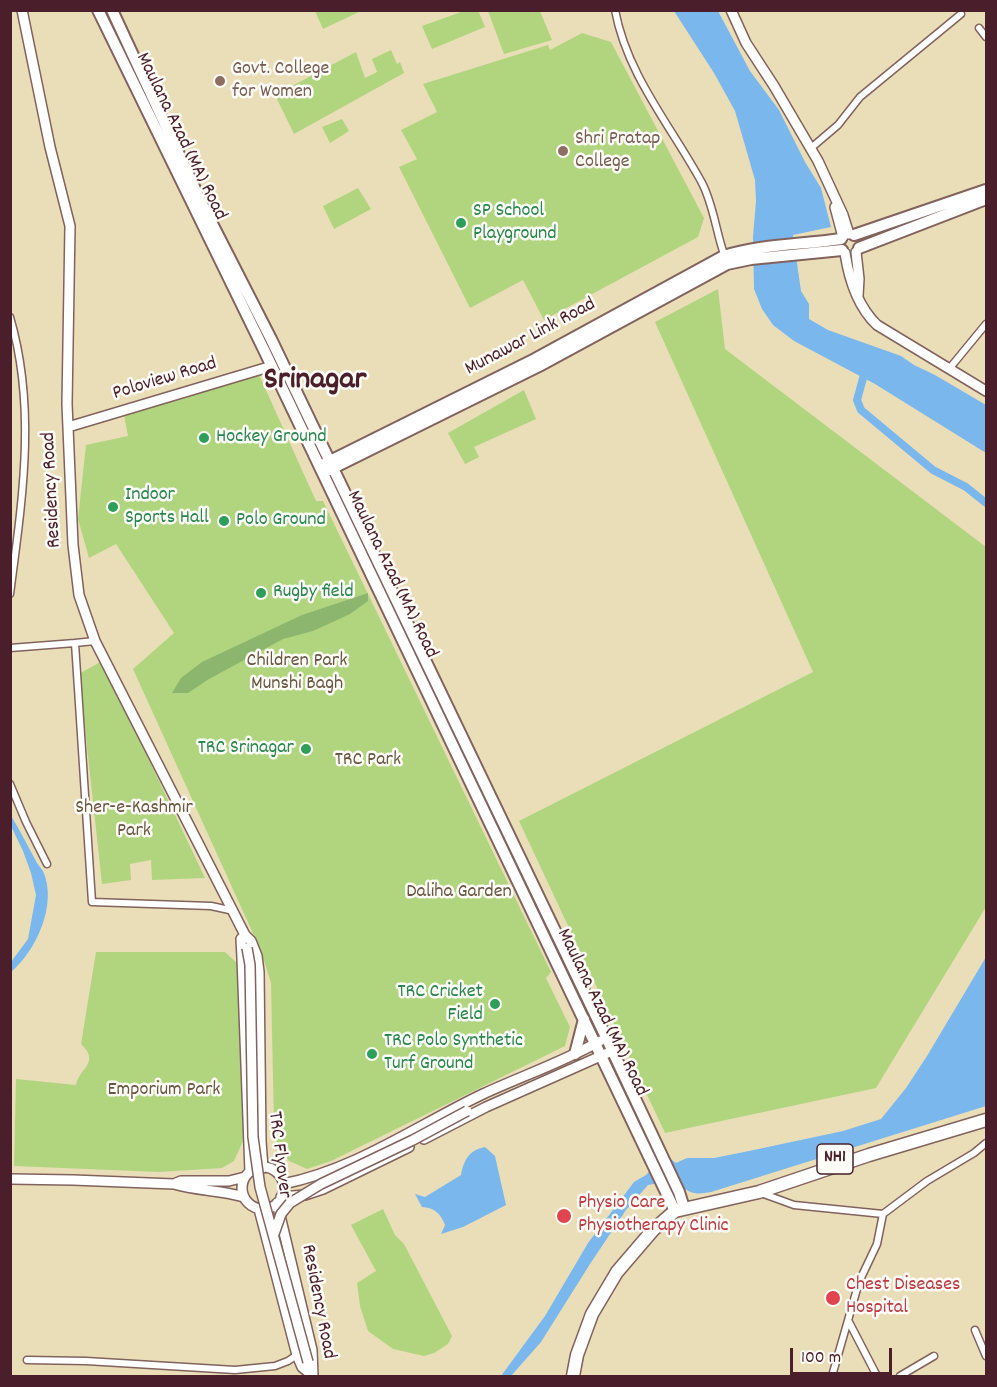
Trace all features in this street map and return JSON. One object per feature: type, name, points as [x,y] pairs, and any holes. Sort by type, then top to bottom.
[{"type":"highway","name":"NH1","points":[[676,1202],[759,1192],[866,1148],[987,1113]]},
{"type":"highway","name":"NH1","points":[[676,1202],[790,1178],[987,1120]]},
{"type":"highway","points":[[573,1377],[577,1355],[592,1314],[617,1272],[676,1202]]},
{"type":"main road","name":"Residency Road","points":[[22,10],[50,147],[70,226],[68,428],[73,545],[79,595],[95,641],[245,935],[251,941],[257,957],[263,1168]]},
{"type":"main road","name":"Maulana Azad (MA) Road","points":[[98,10],[272,366],[326,467],[601,1040],[676,1202]]},
{"type":"main road","name":"Maulana Azad (MA) Road","points":[[112,10],[203,206],[271,339],[326,467],[584,1019],[601,1040]]},
{"type":"main road","points":[[731,10],[746,43],[811,148],[833,196],[859,279],[858,296],[864,311],[877,326],[987,391]]},
{"type":"main road","points":[[849,244],[987,190]]},
{"type":"main road","points":[[849,244],[987,199]]},
{"type":"main road","name":"Munawar Link Road","points":[[326,467],[726,260],[751,254],[849,244]]},
{"type":"main road","name":"Poloview Road","points":[[68,428],[272,366]]},
{"type":"main road","points":[[245,935],[241,939],[241,949],[248,1175],[242,1190],[248,1202],[259,1209],[266,1209],[279,1200],[323,1190],[486,1107],[607,1054]]},
{"type":"main road","name":"TRC Flyover","points":[[245,935],[250,965],[253,1137],[260,1187],[313,1376]]},
{"type":"main road","points":[[575,1054],[584,1019]]},
{"type":"main road","points":[[283,1184],[306,1180],[338,1168],[480,1096],[601,1040]]},
{"type":"main road","points":[[470,1109],[480,1096]]},
{"type":"main road","name":"TRC Flyover","points":[[273,1235],[281,1214],[290,1203],[321,1184],[413,1140],[470,1109],[486,1107]]},
{"type":"main road","points":[[174,1184],[181,1181],[229,1181],[263,1168],[276,1172],[283,1184],[279,1200]]},
{"type":"main road","points":[[10,1179],[174,1184],[228,1192],[244,1197]]},
{"type":"main road","name":"Residency Road","points":[[279,1200],[312,1350],[313,1376]]},
{"type":"main road","name":"Residency Road","points":[[259,1209],[297,1354],[302,1367],[313,1376]]},
{"type":"street","points":[[615,10],[621,37],[635,71],[708,197],[726,260]]},
{"type":"street","points":[[811,148],[838,125],[860,97],[961,14]]},
{"type":"street","points":[[979,28],[987,37]]},
{"type":"street","points":[[10,317],[21,358],[26,411],[25,478],[10,594]]},
{"type":"street","points":[[950,369],[987,324]]},
{"type":"street","points":[[10,648],[95,641]]},
{"type":"street","points":[[75,643],[92,902],[211,906],[234,911]]},
{"type":"street","points":[[10,784],[47,864]]},
{"type":"street","points":[[832,1377],[859,1282],[877,1244],[883,1214],[927,1181],[987,1143]]},
{"type":"street","points":[[759,1192],[794,1206],[883,1214]]},
{"type":"street","points":[[849,1322],[877,1377]]},
{"type":"street","points":[[975,1330],[987,1356]]},
{"type":"street","points":[[27,1360],[86,1361],[235,1370],[275,1366],[288,1361],[297,1354]]},
{"type":"street","points":[[900,1377],[934,1356]]},
{"type":"green space","points":[[478,10],[485,27],[432,49],[422,26],[464,11]]},
{"type":"green space","points":[[315,11],[361,11],[323,29]]},
{"type":"green space","points":[[488,11],[540,11],[552,40],[504,54]]},
{"type":"green space","name":"Shri Pratap College","points":[[582,33],[611,42],[704,218],[698,237],[544,320],[523,280],[470,308],[399,167],[417,159],[401,130],[437,112],[423,84],[548,45],[550,50]]},
{"type":"green space","points":[[391,50],[397,64],[400,62],[404,73],[294,134],[275,95],[356,52],[365,78],[377,72],[372,59]]},
{"type":"green space","points":[[342,119],[349,131],[330,143],[322,127]]},
{"type":"green space","points":[[358,188],[371,209],[334,229],[323,206]]},
{"type":"green space","points":[[718,289],[725,349],[986,547],[986,907],[876,1088],[665,1133],[519,821],[813,672],[655,322]]},
{"type":"green space","name":"TRC Srinagar","points":[[256,368],[316,501],[323,501],[551,972],[546,978],[570,1027],[565,1046],[331,1161],[307,1169],[289,1161],[277,1143],[274,1124],[271,983],[261,951],[133,669],[174,633],[116,544],[89,558],[78,519],[86,445],[128,436],[123,410]]},
{"type":"green space","points":[[524,390],[536,419],[474,447],[479,457],[465,464],[448,433]]},
{"type":"green space","points":[[368,593],[368,601],[350,614],[313,631],[283,639],[188,693],[172,693],[181,678],[202,662],[302,615]]},
{"type":"green space","name":"Sher-e-Kashmir Park","points":[[102,661],[205,878],[152,880],[151,860],[130,864],[131,880],[102,884],[79,674]]},
{"type":"green space","name":"Emporium Park","points":[[96,952],[225,952],[240,966],[244,1139],[234,1161],[222,1168],[159,1172],[14,1166],[16,1079],[76,1085],[89,1061],[87,1051],[81,1044]]},
{"type":"green space","points":[[383,1209],[395,1235],[404,1244],[452,1336],[448,1344],[434,1353],[424,1356],[393,1349],[368,1331],[360,1306],[357,1283],[376,1271],[351,1225]]},
{"type":"water","points":[[674,11],[718,11],[750,71],[779,110],[821,188],[831,227],[793,235],[801,291],[809,304],[809,319],[828,330],[901,356],[986,405],[986,453],[875,384],[794,341],[773,325],[762,309],[754,289],[755,180],[735,111],[714,73]]},
{"type":"water","points":[[10,814],[43,871],[48,898],[42,926],[36,940],[29,952],[11,972],[11,962],[28,939],[36,895],[31,873],[11,826]]},
{"type":"water","points":[[986,957],[986,1106],[711,1192],[692,1192],[684,1188],[677,1180],[648,1185],[626,1210],[541,1342],[511,1376],[501,1376],[545,1316],[588,1243],[634,1182],[646,1175],[665,1155],[676,1163],[687,1158],[714,1158],[843,1131],[881,1119],[906,1088],[927,1056]]},
{"type":"water","points":[[485,1147],[495,1156],[506,1205],[463,1227],[441,1234],[445,1225],[441,1217],[434,1210],[422,1207],[415,1194],[425,1197],[461,1175],[471,1153]]},
{"type":"waterway","points":[[865,371],[857,400],[861,410],[933,470],[966,487],[986,503]]},
{"type":"place","name":"Govt. College for Women","points":[[220,81]]},
{"type":"place","name":"Shri Pratap College","points":[[563,151]]},
{"type":"place","name":"SP School Playground","points":[[461,223]]},
{"type":"place","name":"Hockey Ground","points":[[204,438]]},
{"type":"place","name":"Indoor Sports Hall","points":[[113,507]]},
{"type":"place","name":"Polo Ground","points":[[224,521]]},
{"type":"place","name":"Rugby field","points":[[261,593]]},
{"type":"place","name":"TRC Srinagar","points":[[306,749]]},
{"type":"place","name":"TRC Cricket Field","points":[[495,1004]]},
{"type":"place","name":"TRC Polo Synthetic Turf Ground","points":[[372,1054]]},
{"type":"place","name":"Physio Care Physiotherapy Clinic","points":[[564,1216]]},
{"type":"place","name":"Chest Diseases Hospital","points":[[833,1298]]},
{"type":"district","name":"Srinagar","points":[[315,383]]},
{"type":"park label","name":"Children Park Munshi Bagh","points":[[297,674]]},
{"type":"park label","name":"TRC Park","points":[[368,761]]},
{"type":"park label","name":"Daliha Garden","points":[[459,893]]}]
